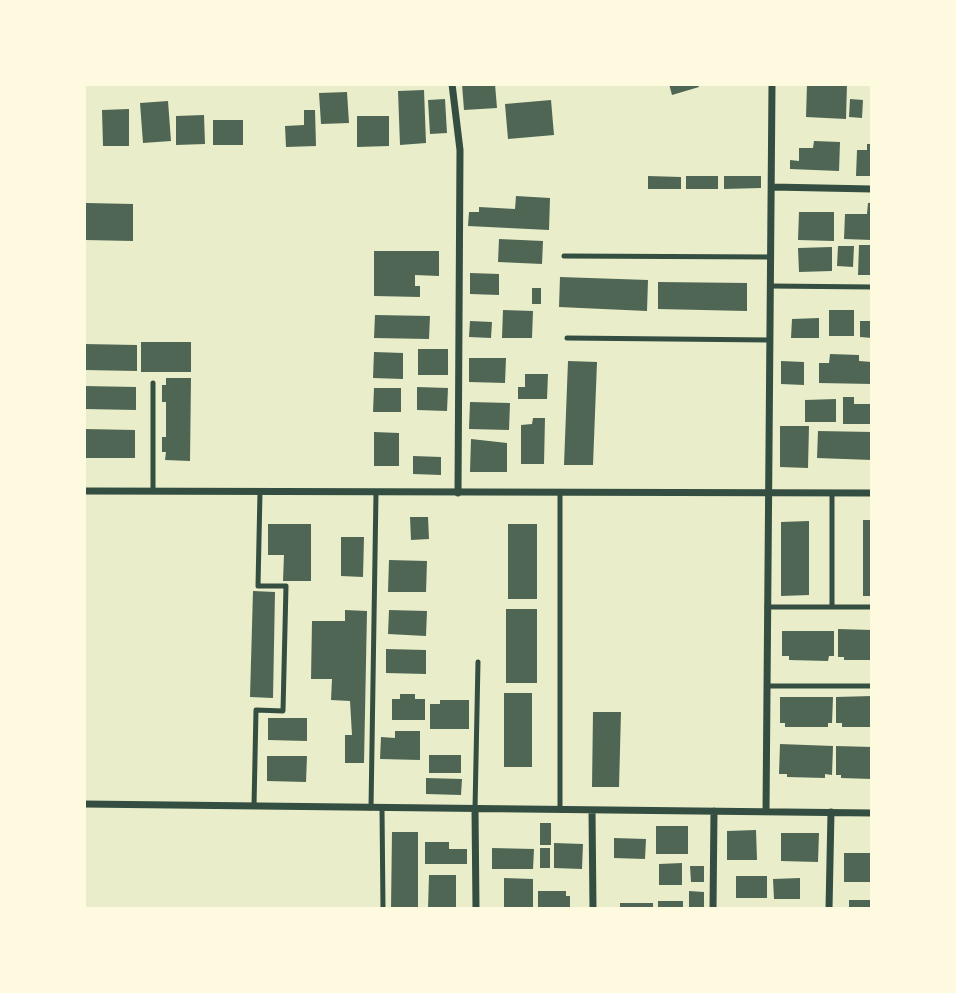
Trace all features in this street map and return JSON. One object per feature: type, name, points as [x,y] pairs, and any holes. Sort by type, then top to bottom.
[{"type":"street","points":[[452,84],[460,150],[458,493]]},
{"type":"street","points":[[766,812],[772,84]]},
{"type":"street","points":[[772,187],[872,189]]},
{"type":"street","points":[[84,491],[768,495],[872,493]]},
{"type":"street","points":[[84,804],[872,813]]},
{"type":"street","points":[[475,809],[476,909]]},
{"type":"street","points":[[592,810],[593,909]]},
{"type":"street","points":[[713,909],[714,811]]},
{"type":"street","points":[[829,909],[831,812]]},
{"type":"lane","points":[[564,256],[771,257]]},
{"type":"lane","points":[[771,286],[872,287]]},
{"type":"lane","points":[[567,338],[770,340]]},
{"type":"lane","points":[[153,383],[153,491]]},
{"type":"lane","points":[[254,806],[256,710],[283,711],[286,586],[258,586],[260,492]]},
{"type":"lane","points":[[371,808],[376,493]]},
{"type":"lane","points":[[560,493],[560,810]]},
{"type":"lane","points":[[832,494],[832,607]]},
{"type":"lane","points":[[767,607],[872,607]]},
{"type":"lane","points":[[475,809],[478,662]]},
{"type":"lane","points":[[767,686],[872,686]]},
{"type":"lane","points":[[382,808],[383,909]]},
{"type":"building","points":[[462,84],[495,84],[497,108],[464,110]]},
{"type":"building","points":[[669,84],[698,84],[699,87],[672,95]]},
{"type":"building","points":[[807,84],[847,84],[846,119],[806,117]]},
{"type":"building","points":[[424,90],[426,143],[400,145],[398,91]]},
{"type":"building","points":[[347,92],[349,123],[321,124],[319,93]]},
{"type":"building","points":[[445,99],[447,133],[430,134],[428,100]]},
{"type":"building","points":[[850,99],[863,100],[862,118],[849,117]]},
{"type":"building","points":[[551,100],[554,135],[508,139],[505,104]]},
{"type":"building","points":[[168,101],[171,141],[143,143],[140,103]]},
{"type":"building","points":[[129,109],[129,146],[103,146],[102,110]]},
{"type":"building","points":[[304,110],[315,110],[316,146],[286,147],[285,126],[304,125]]},
{"type":"building","points":[[204,115],[205,144],[176,145],[176,116]]},
{"type":"building","points":[[357,116],[389,116],[389,146],[357,147]]},
{"type":"building","points":[[213,120],[243,120],[243,145],[213,145]]},
{"type":"building","points":[[814,141],[840,142],[839,171],[790,169],[790,160],[799,161],[799,148],[813,148]]},
{"type":"building","points":[[867,144],[872,144],[872,176],[856,176],[857,150],[867,150]]},
{"type":"building","points":[[648,176],[681,177],[681,189],[648,189]]},
{"type":"building","points":[[686,176],[718,176],[718,189],[686,189]]},
{"type":"building","points":[[724,176],[761,176],[761,188],[724,189]]},
{"type":"building","points":[[516,196],[550,198],[549,230],[468,226],[469,212],[479,212],[479,207],[515,209]]},
{"type":"building","points":[[86,203],[133,204],[133,241],[85,240]]},
{"type":"building","points":[[868,203],[872,203],[872,240],[844,239],[845,214],[867,214]]},
{"type":"building","points":[[799,212],[834,212],[834,241],[798,240]]},
{"type":"building","points":[[499,239],[543,241],[542,264],[498,262]]},
{"type":"building","points":[[859,245],[872,245],[872,275],[858,275]]},
{"type":"building","points":[[838,246],[854,246],[853,267],[837,266]]},
{"type":"building","points":[[832,247],[832,271],[799,272],[798,248]]},
{"type":"building","points":[[374,251],[439,251],[439,276],[415,275],[415,286],[420,286],[420,297],[374,296]]},
{"type":"building","points":[[470,273],[499,274],[499,295],[470,294]]},
{"type":"building","points":[[560,277],[648,280],[647,311],[559,307]]},
{"type":"building","points":[[658,282],[747,283],[747,311],[658,309]]},
{"type":"building","points":[[532,288],[541,288],[541,304],[532,304]]},
{"type":"building","points":[[503,310],[533,311],[532,338],[502,338]]},
{"type":"building","points":[[829,310],[854,310],[854,336],[829,336]]},
{"type":"building","points":[[375,315],[430,316],[429,339],[374,338]]},
{"type":"building","points":[[819,318],[819,338],[791,338],[792,319]]},
{"type":"building","points":[[470,321],[492,322],[491,338],[469,337]]},
{"type":"building","points":[[860,321],[872,321],[872,338],[860,337]]},
{"type":"building","points":[[141,342],[191,342],[191,372],[141,372]]},
{"type":"building","points":[[84,344],[137,345],[137,371],[84,370]]},
{"type":"building","points":[[418,349],[448,349],[448,375],[418,375]]},
{"type":"building","points":[[374,352],[403,353],[403,379],[373,378]]},
{"type":"building","points":[[830,354],[859,355],[859,361],[872,362],[872,384],[819,383],[819,363],[829,363]]},
{"type":"building","points":[[469,358],[506,358],[505,383],[469,382]]},
{"type":"building","points":[[568,361],[597,362],[593,465],[564,465]]},
{"type":"building","points":[[781,361],[804,362],[804,385],[781,384]]},
{"type":"building","points":[[525,374],[548,374],[547,399],[518,399],[518,387],[525,387]]},
{"type":"building","points":[[166,378],[191,378],[190,461],[165,460],[166,452],[162,452],[162,437],[166,437],[166,402],[162,402],[162,385],[166,385]]},
{"type":"building","points":[[84,386],[136,387],[136,410],[84,409]]},
{"type":"building","points":[[417,387],[448,388],[447,411],[417,410]]},
{"type":"building","points":[[374,388],[401,388],[401,412],[373,412]]},
{"type":"building","points":[[843,397],[854,397],[854,404],[872,404],[872,424],[843,424]]},
{"type":"building","points":[[836,399],[836,422],[805,422],[805,400]]},
{"type":"building","points":[[470,402],[510,403],[509,430],[469,429]]},
{"type":"building","points":[[533,418],[545,418],[544,464],[521,464],[521,425],[532,424]]},
{"type":"building","points":[[780,426],[809,426],[808,468],[780,467]]},
{"type":"building","points":[[84,429],[135,430],[135,458],[84,458]]},
{"type":"building","points":[[818,431],[872,432],[872,460],[817,458]]},
{"type":"building","points":[[374,432],[399,433],[399,466],[374,466]]},
{"type":"building","points":[[471,439],[507,443],[507,472],[470,472]]},
{"type":"building","points":[[413,456],[441,457],[441,475],[413,474]]},
{"type":"building","points":[[410,517],[428,517],[429,539],[411,540]]},
{"type":"building","points":[[863,520],[872,520],[872,596],[863,596]]},
{"type":"building","points":[[809,521],[809,595],[781,596],[781,522]]},
{"type":"building","points":[[268,524],[311,524],[311,581],[283,581],[284,555],[268,555]]},
{"type":"building","points":[[508,524],[537,524],[537,599],[508,599]]},
{"type":"building","points":[[341,537],[364,537],[363,577],[341,576]]},
{"type":"building","points":[[389,560],[427,561],[426,592],[388,592]]},
{"type":"building","points":[[253,591],[275,592],[273,698],[250,697]]},
{"type":"building","points":[[506,609],[537,609],[537,683],[506,683]]},
{"type":"building","points":[[345,610],[367,611],[364,763],[345,763],[345,735],[352,735],[350,701],[331,700],[332,679],[311,679],[312,621],[345,621]]},
{"type":"building","points":[[389,610],[427,611],[426,636],[388,634]]},
{"type":"building","points":[[838,629],[872,630],[872,660],[844,660],[844,657],[838,657]]},
{"type":"building","points":[[782,631],[834,631],[834,656],[829,656],[828,661],[789,660],[789,656],[782,656]]},
{"type":"building","points":[[386,649],[426,650],[426,674],[386,673]]},
{"type":"building","points":[[504,693],[532,693],[532,767],[504,767]]},
{"type":"building","points":[[400,694],[415,694],[415,699],[425,699],[425,720],[392,720],[392,699],[400,699]]},
{"type":"building","points":[[872,696],[872,727],[842,727],[842,723],[836,723],[836,697]]},
{"type":"building","points":[[780,697],[833,697],[832,723],[828,723],[828,727],[785,727],[785,723],[780,723]]},
{"type":"building","points":[[440,700],[469,700],[469,729],[430,729],[430,704],[440,704]]},
{"type":"building","points":[[593,712],[621,712],[619,787],[592,787]]},
{"type":"building","points":[[268,718],[307,718],[307,741],[268,740]]},
{"type":"building","points":[[395,731],[420,731],[420,760],[380,759],[381,737],[395,738]]},
{"type":"building","points":[[780,744],[833,746],[832,775],[825,774],[825,778],[787,777],[787,774],[779,774]]},
{"type":"building","points":[[836,746],[872,747],[872,779],[841,778],[841,775],[836,775]]},
{"type":"building","points":[[429,755],[461,755],[461,773],[429,773]]},
{"type":"building","points":[[267,756],[307,756],[306,782],[267,781]]},
{"type":"building","points":[[426,778],[462,779],[461,795],[426,794]]},
{"type":"building","points":[[540,823],[551,823],[551,845],[540,845]]},
{"type":"building","points":[[656,826],[688,826],[688,854],[656,854]]},
{"type":"building","points":[[756,830],[757,860],[727,860],[727,831]]},
{"type":"building","points":[[392,832],[418,832],[418,909],[391,909]]},
{"type":"building","points":[[781,833],[819,833],[818,862],[781,861]]},
{"type":"building","points":[[614,838],[646,839],[645,859],[614,858]]},
{"type":"building","points":[[425,842],[449,842],[449,849],[467,849],[467,864],[425,864]]},
{"type":"building","points":[[554,843],[583,844],[582,869],[554,868]]},
{"type":"building","points":[[492,848],[534,849],[533,869],[492,869]]},
{"type":"building","points":[[540,848],[550,848],[550,868],[540,868]]},
{"type":"building","points":[[844,853],[872,853],[872,882],[844,882]]},
{"type":"building","points":[[682,863],[682,885],[659,885],[659,864]]},
{"type":"building","points":[[690,866],[704,866],[704,882],[691,882]]},
{"type":"building","points":[[429,875],[456,875],[456,909],[428,909]]},
{"type":"building","points":[[736,876],[767,876],[767,898],[736,898]]},
{"type":"building","points":[[504,878],[533,879],[533,909],[504,909]]},
{"type":"building","points":[[800,878],[800,899],[774,899],[773,879]]},
{"type":"building","points":[[538,891],[566,891],[566,896],[570,896],[570,909],[538,909]]},
{"type":"building","points":[[689,891],[704,892],[704,909],[689,909]]},
{"type":"building","points":[[849,900],[872,900],[872,909],[849,909]]},
{"type":"building","points":[[658,901],[683,901],[683,909],[658,909]]},
{"type":"building","points":[[620,903],[653,903],[653,909],[620,909]]}]
